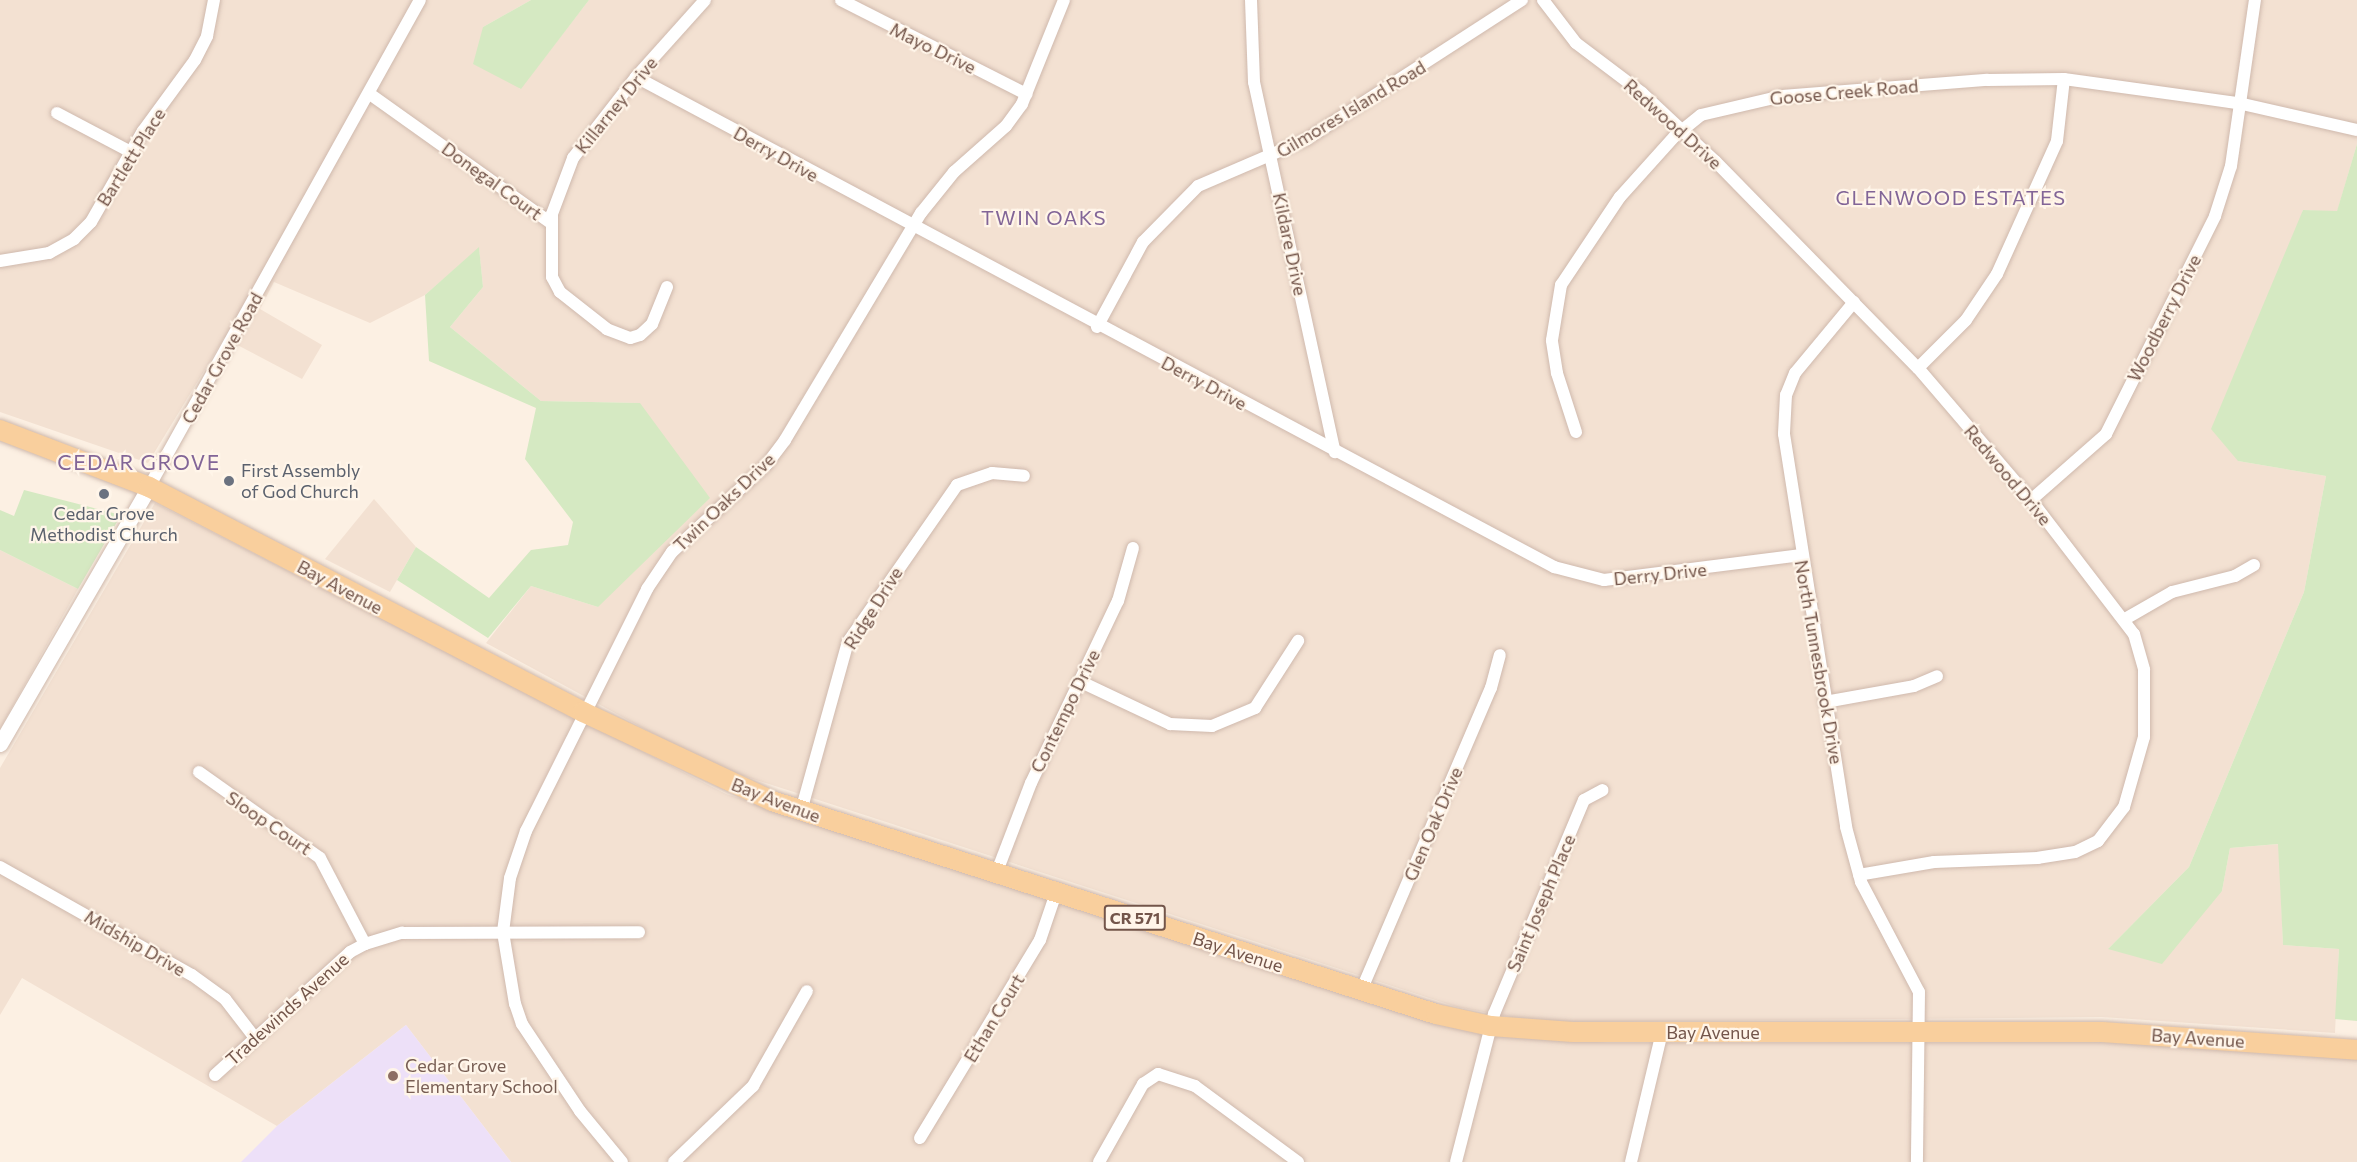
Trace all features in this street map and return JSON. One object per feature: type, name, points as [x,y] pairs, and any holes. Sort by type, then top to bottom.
[{"type":"main road","name":"Bay Avenue","points":[[0,430],[149,487],[679,761],[801,811],[1361,992],[1491,1026],[1573,1032],[1920,1030],[2102,1032],[2357,1050]]},
{"type":"street","name":"Bartlett Place","points":[[0,261],[49,253],[74,239],[91,222],[131,152],[195,60],[207,36],[214,0]]},
{"type":"street","name":"Cedar Grove Road","points":[[0,744],[149,487],[370,94],[420,0]]},
{"type":"street","name":"Killarney Drive","points":[[551,224],[560,185],[573,158],[636,77],[705,0]]},
{"type":"street","name":"Mayo Drive","points":[[841,0],[1026,94]]},
{"type":"street","name":"Twin Oaks Drive","points":[[622,1162],[580,1111],[522,1024],[508,979],[503,932],[510,878],[526,831],[627,624],[672,552],[767,464],[785,440],[913,228],[954,172],[1006,126],[1026,94],[1064,0]]},
{"type":"street","name":"Kildare Drive","points":[[1251,0],[1254,82],[1335,452]]},
{"type":"street","name":"Gilmores Island Road","points":[[1097,327],[1143,242],[1170,211],[1198,186],[1271,157],[1307,139],[1522,0]]},
{"type":"street","name":"Redwood Drive","points":[[1543,0],[1576,43],[1683,130],[1918,368],[2031,500],[2125,619],[2144,670],[2144,737],[2124,807],[2098,841],[2075,852],[2037,858],[1934,862],[1859,875]]},
{"type":"street","name":"Woodberry Drive","points":[[2031,500],[2106,434],[2215,216],[2231,166],[2238,103],[2255,0]]},
{"type":"street","name":"Derry Drive","points":[[636,77],[1097,327],[1576,576],[1604,580],[1693,572],[1800,555]]},
{"type":"street","name":"Goose Creek Road","points":[[1576,432],[1557,373],[1552,340],[1561,285],[1620,197],[1683,130],[1701,116],[1728,105],[1782,96],[1987,80],[2064,80],[2238,103],[2357,130]]},
{"type":"street","points":[[1918,368],[1966,320],[1997,274],[2057,141],[2064,80]]},
{"type":"street","name":"Donegal Court","points":[[370,94],[551,224],[549,261],[556,285],[579,310],[607,329],[630,338],[640,335],[651,324],[667,287]]},
{"type":"street","points":[[57,113],[131,152]]},
{"type":"street","name":"North Tunnesbrook Drive","points":[[1854,302],[1795,373],[1786,395],[1784,434],[1800,555],[1825,702],[1859,875],[1919,992],[1917,1162]]},
{"type":"street","name":"Ridge Drive","points":[[801,811],[848,642],[957,484],[992,473],[1024,476]]},
{"type":"street","name":"Contempo Drive","points":[[996,874],[1031,783],[1118,601],[1131,569],[1133,548]]},
{"type":"street","points":[[2125,619],[2172,592],[2235,576],[2254,565]]},
{"type":"street","points":[[1079,681],[1170,724],[1212,726],[1235,720],[1255,708],[1298,641]]},
{"type":"street","name":"Glen Oak Drive","points":[[1361,992],[1491,688],[1500,655]]},
{"type":"street","points":[[1825,702],[1914,686],[1937,676]]},
{"type":"street","name":"Sloop Court","points":[[199,772],[320,858],[365,944]]},
{"type":"street","name":"Saint Joseph Place","points":[[1456,1162],[1491,1026],[1584,800],[1603,790]]},
{"type":"street","name":"Midship Drive","points":[[0,867],[192,975],[225,999],[255,1038]]},
{"type":"street","name":"Ethan Court","points":[[920,1138],[1040,940],[1056,893]]},
{"type":"street","name":"Tradewinds Avenue","points":[[215,1075],[350,952],[365,944],[402,933],[639,932]]},
{"type":"street","points":[[674,1162],[753,1086],[807,992]]},
{"type":"street","points":[[1631,1162],[1662,1032]]},
{"type":"street","points":[[1099,1162],[1143,1084],[1158,1074],[1196,1086],[1298,1162]]},
{"type":"shaded area","points":[[0,0],[531,0],[483,27],[520,89],[589,0],[2357,0],[2357,144],[2337,212],[2303,210],[2238,461],[2326,476],[2304,592],[2189,867],[2108,949],[2222,891],[2230,848],[2279,844],[2283,945],[2339,949],[2335,1033],[2102,1017],[1569,1022],[1516,1018],[1457,1007],[713,766],[486,643],[531,586],[598,607],[640,403],[541,401],[450,327],[483,287],[479,248],[425,295],[370,323],[274,282],[260,309],[322,345],[302,379],[224,338],[148,463],[0,412]]},
{"type":"shaded area","points":[[374,499],[416,547],[390,592],[325,559]]},
{"type":"shaded area","points":[[155,503],[726,794],[1471,1031],[1608,1043],[2170,1042],[2357,1058],[2357,1162],[511,1162],[406,1025],[277,1126],[22,978],[0,1015],[0,768]]},
{"type":"shaded area","points":[[0,550],[78,589],[0,729]]},
{"type":"shaded area","name":"Cedar Grove Elementary School","points":[[406,1025],[511,1162],[241,1162],[277,1126]]},
{"type":"green space","points":[[531,0],[589,0],[521,89],[473,64],[483,27]]},
{"type":"green space","points":[[2357,144],[2357,1021],[2335,1019],[2339,949],[2283,945],[2278,844],[2230,848],[2222,891],[2162,964],[2108,949],[2189,867],[2304,592],[2326,476],[2238,461],[2211,429],[2303,210],[2337,211]]},
{"type":"green space","points":[[479,247],[483,287],[450,327],[541,401],[640,403],[710,498],[598,607],[531,586],[488,638],[397,580],[416,547],[489,598],[531,550],[568,545],[573,522],[525,459],[536,408],[429,361],[425,295]]},
{"type":"green space","points":[[24,490],[121,515],[78,589],[0,550],[0,510],[14,516]]},
{"type":"place","name":"First Assembly of God Church","points":[[229,481]]},
{"type":"place","name":"Cedar Grove Methodist Church","points":[[104,494]]},
{"type":"place","name":"Cedar Grove Elementary School","points":[[393,1076]]},
{"type":"district","name":"GLENWOOD ESTATES","points":[[1951,197]]},
{"type":"district","name":"TWIN OAKS","points":[[1044,217]]},
{"type":"district","name":"CEDAR GROVE","points":[[139,462]]}]
